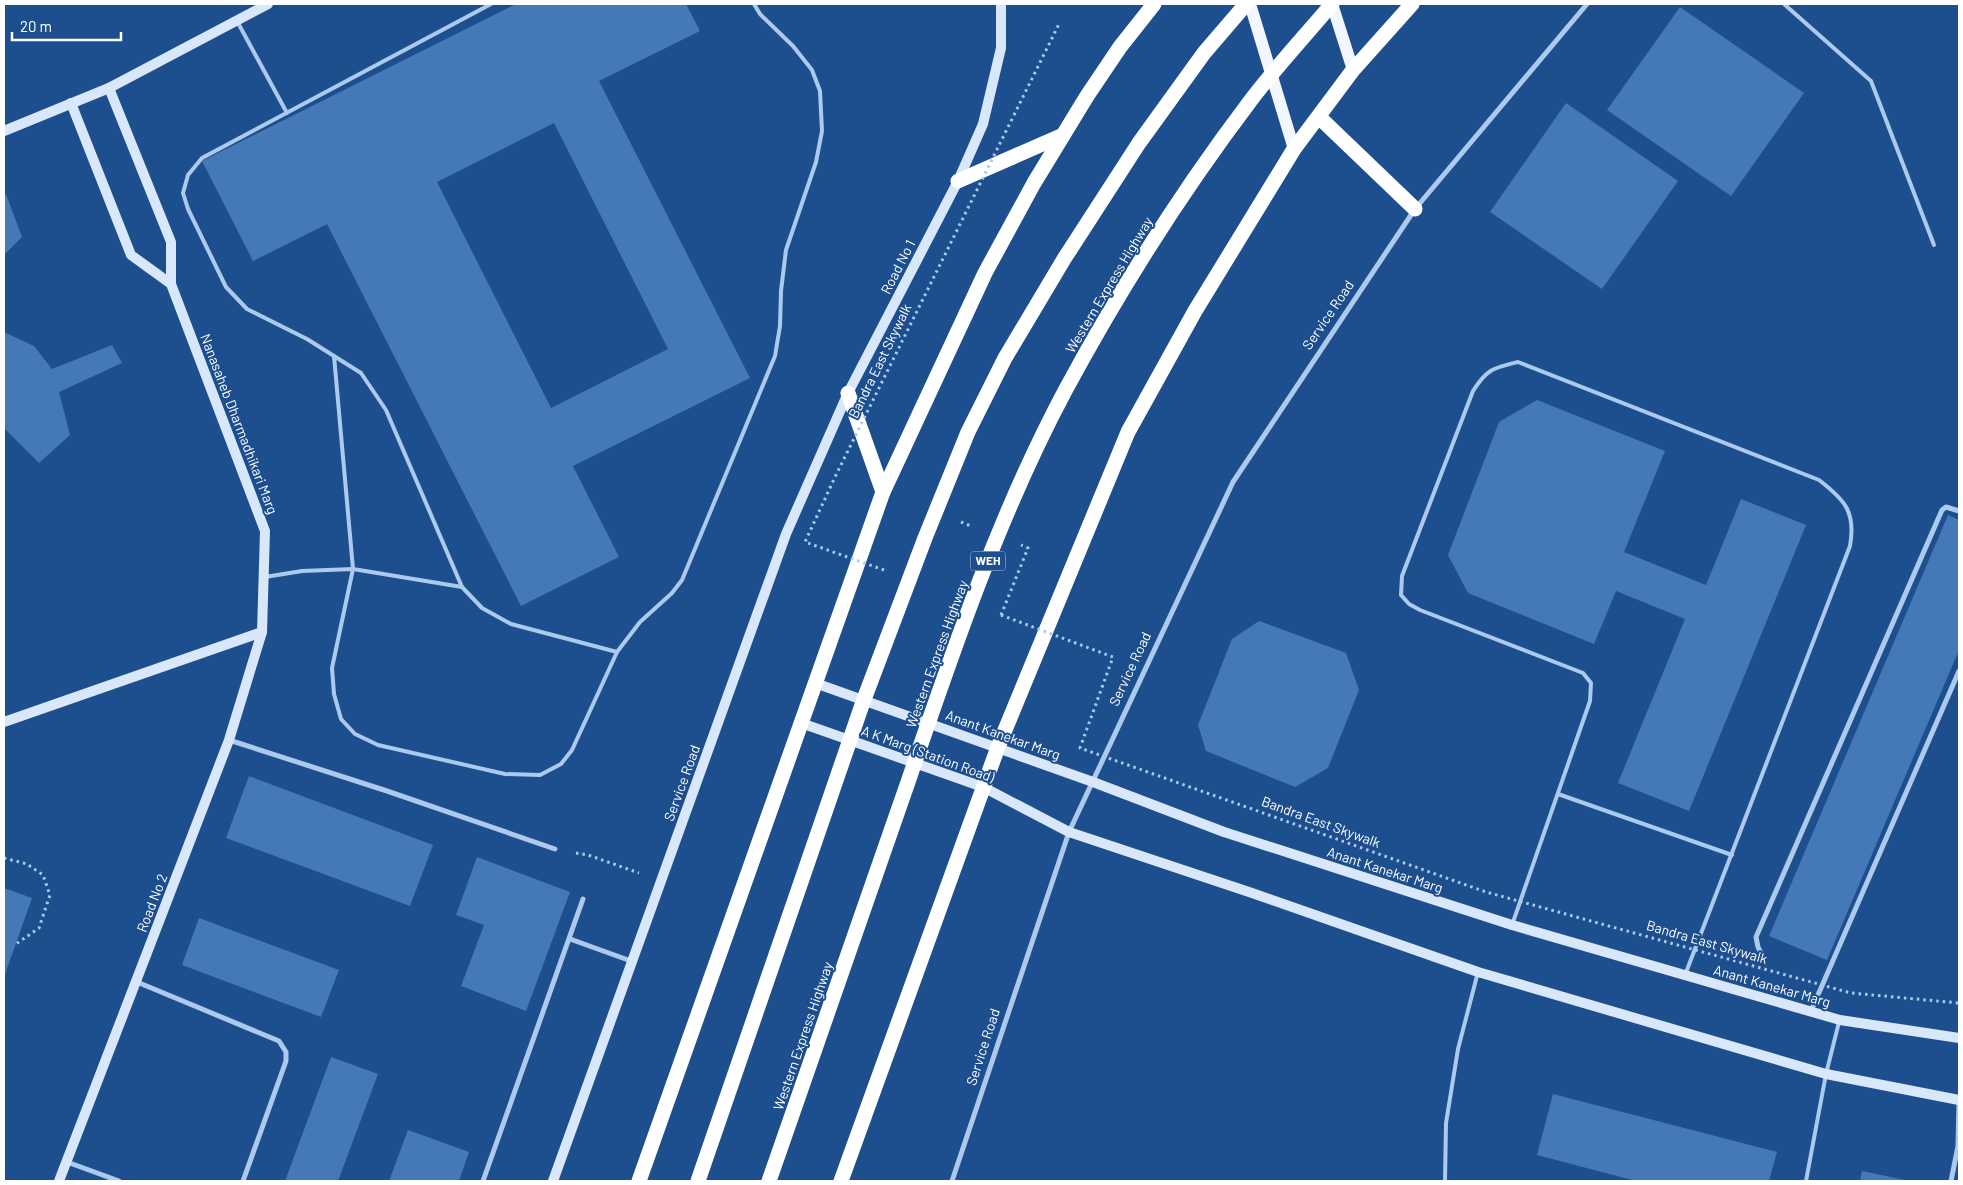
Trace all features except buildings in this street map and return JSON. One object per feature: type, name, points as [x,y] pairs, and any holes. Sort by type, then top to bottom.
[{"type":"highway","points":[[639,1181],[883,492],[985,273],[1034,183],[1115,55],[1154,4]]},
{"type":"highway","points":[[698,1181],[863,702],[925,538],[968,432],[1005,358],[1044,292],[1139,143],[1204,53],[1246,4]]},
{"type":"highway","name":"Western Express Highway","points":[[769,1181],[931,716],[990,554],[1029,463],[1065,390],[1110,312],[1186,191],[1252,99],[1332,4]]},
{"type":"highway","points":[[841,1181],[998,747],[1128,432],[1196,311],[1294,149],[1353,70],[1412,4]]},
{"type":"highway","points":[[1319,116],[1415,209]]},
{"type":"highway","points":[[958,181],[1063,135]]},
{"type":"highway","points":[[848,393],[883,492]]},
{"type":"main road","points":[[1250,4],[1294,149]]},
{"type":"main road","points":[[1332,4],[1353,70]]},
{"type":"street","points":[[4,131],[109,88],[268,4]]},
{"type":"street","name":"Road No 1","points":[[786,534],[848,393],[958,181],[983,124],[1001,48],[1001,4]]},
{"type":"street","name":"Service Road","points":[[952,1181],[1069,832],[1232,482],[1415,209],[1587,4]]},
{"type":"street","name":"Nanasaheb Dharmadhikari Marg","points":[[109,88],[171,242],[171,284],[265,531],[262,632]]},
{"type":"street","points":[[71,104],[131,255],[171,284]]},
{"type":"street","points":[[1761,953],[1756,936],[1942,510],[1946,507],[1959,511]]},
{"type":"street","name":"Service Road","points":[[553,1181],[786,534]]},
{"type":"street","points":[[4,722],[262,632]]},
{"type":"street","name":"Road No 2","points":[[59,1181],[229,740],[262,632]]},
{"type":"street","points":[[1811,1011],[1959,671]]},
{"type":"street","name":"Anant Kanekar Marg","points":[[815,683],[998,747],[1224,832],[1512,925],[1840,1020],[1959,1038]]},
{"type":"street","name":"A K Marg (Station Road)","points":[[801,723],[984,787],[1069,832]]},
{"type":"street","points":[[229,740],[387,791],[555,849]]},
{"type":"street","points":[[1069,832],[1252,893],[1478,972],[1826,1074],[1959,1099],[1958,1146],[1951,1181]]},
{"type":"street","points":[[483,1181],[584,899]]},
{"type":"street","points":[[570,939],[631,961]]},
{"type":"street","points":[[137,982],[279,1041],[286,1052],[286,1061],[243,1181]]},
{"type":"street","points":[[67,1162],[119,1181]]},
{"type":"lane","points":[[490,4],[202,158],[188,175],[183,193],[195,224],[226,287],[247,309],[307,339],[360,373],[386,410],[462,587],[482,608],[511,624],[617,652]]},
{"type":"lane","points":[[334,356],[353,569],[332,668],[334,694],[341,719],[355,734],[378,745],[505,774],[540,775],[561,764],[572,750],[617,652],[640,622],[682,580],[775,356],[780,326],[781,291],[786,250],[816,162],[822,131],[820,91],[812,70],[793,46],[760,14],[754,4]]},
{"type":"lane","points":[[1784,4],[1871,81],[1934,245]]},
{"type":"lane","points":[[237,20],[287,113]]},
{"type":"lane","points":[[1512,925],[1590,701],[1591,683],[1583,673],[1420,610],[1409,604],[1401,595],[1402,576],[1473,391],[1483,376],[1496,367],[1518,362],[1819,480],[1840,497],[1850,516],[1853,532],[1850,546],[1686,975]]},
{"type":"lane","points":[[263,578],[302,571],[353,569],[462,587]]},
{"type":"lane","points":[[1558,794],[1732,855]]},
{"type":"lane","points":[[1445,1181],[1446,1123],[1458,1049],[1478,972]]},
{"type":"lane","points":[[1806,1181],[1826,1074],[1840,1020]]},
{"type":"path","name":"Bandra East Skywalk","points":[[885,570],[805,542],[835,477],[1060,22]]},
{"type":"path","points":[[956,520],[974,527]]},
{"type":"path","name":"Bandra East Skywalk","points":[[1019,545],[1028,548],[1001,615],[1113,657],[1080,748],[1486,892],[1851,993],[1959,1003]]},
{"type":"path","points":[[555,849],[588,855],[660,880]]},
{"type":"path","points":[[4,858],[27,864],[44,875],[50,895],[39,928],[16,944]]}]
